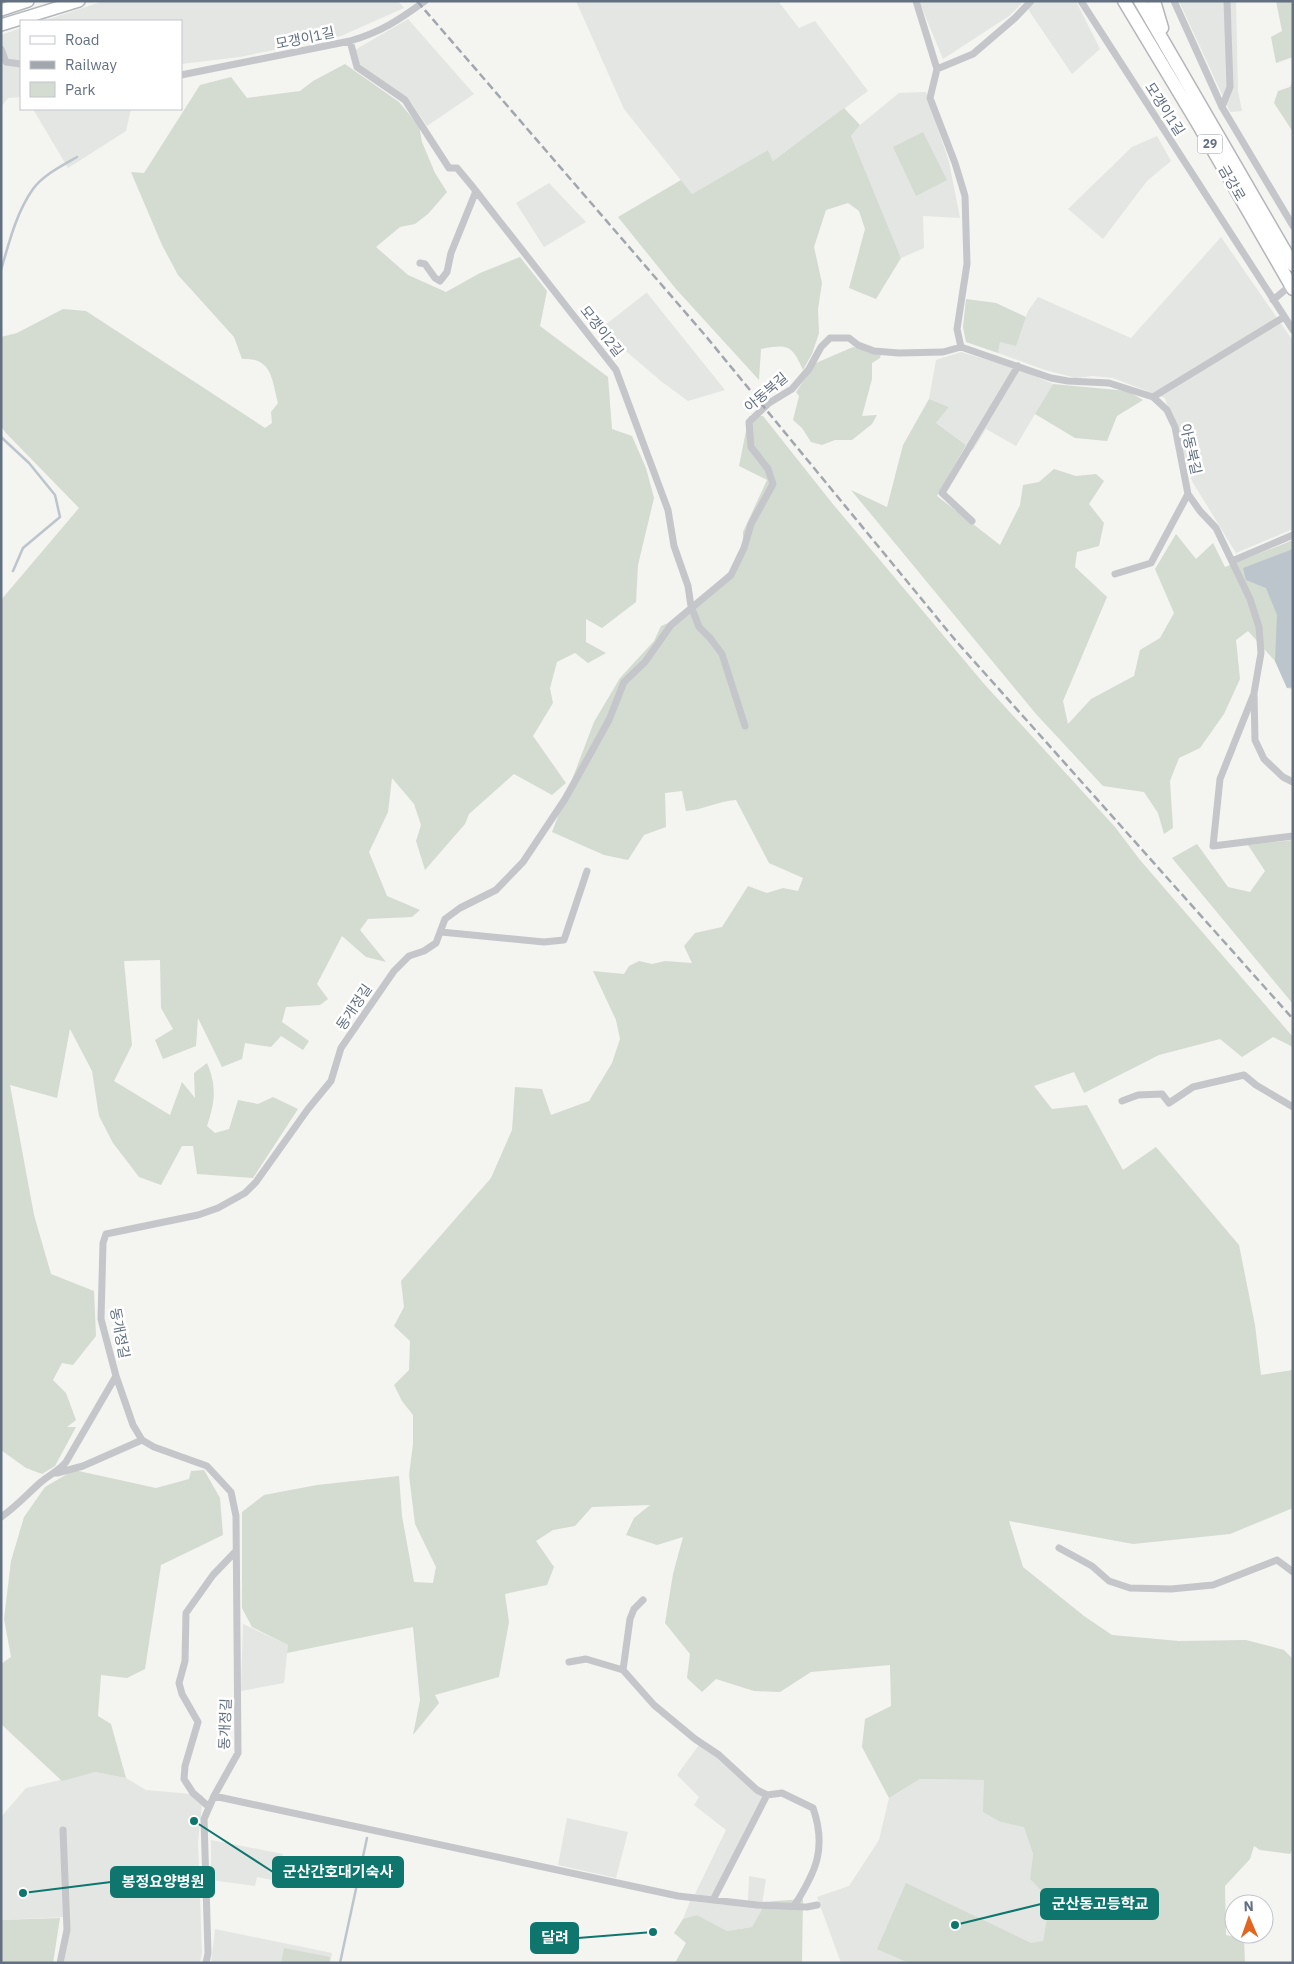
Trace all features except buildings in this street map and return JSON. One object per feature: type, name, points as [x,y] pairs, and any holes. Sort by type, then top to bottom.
[{"type":"highway","points":[[1114,1],[1188,116],[1198,124]]},
{"type":"highway","name":"금강로","points":[[1124,1],[1198,124],[1289,290]]},
{"type":"highway","name":"금강로","points":[[1140,1],[1293,264]]},
{"type":"highway","points":[[1154,1],[1168,47]]},
{"type":"main road","points":[[1,10],[28,1]]},
{"type":"main road","points":[[1,25],[79,1]]},
{"type":"street","name":"모갱이1길","points":[[182,75],[350,41],[377,33],[394,24],[425,1]]},
{"type":"street","points":[[916,1],[937,69],[930,98],[955,163],[965,196],[967,264],[957,329],[961,347]]},
{"type":"street","points":[[937,69],[973,54],[1015,18],[1031,1]]},
{"type":"street","name":"모갱이1길","points":[[1081,1],[1293,330]]},
{"type":"street","points":[[1174,1],[1222,107],[1293,226]]},
{"type":"street","points":[[1222,107],[1230,87],[1227,1]]},
{"type":"street","name":"모갱이2길","points":[[350,41],[357,67],[405,100],[449,168],[457,168],[616,370],[668,510],[674,546],[688,586],[699,627],[722,654],[745,726]]},
{"type":"street","points":[[1,49],[6,62],[20,64]]},
{"type":"street","points":[[420,263],[425,264],[434,278],[440,281],[447,272],[451,253],[476,191]]},
{"type":"street","points":[[1273,300],[1289,290]]},
{"type":"street","points":[[1153,397],[1284,318]]},
{"type":"street","name":"아동북길","points":[[692,606],[731,575],[744,548],[751,524],[773,484],[768,470],[751,447],[750,422],[769,402],[792,390],[830,338],[849,338],[858,346],[899,353],[944,352],[961,347],[1058,379],[1110,383],[1153,397],[1167,410],[1175,427],[1188,494],[1200,511],[1216,528],[1250,600],[1259,627],[1261,653],[1254,693],[1220,779],[1213,846],[1293,836]]},
{"type":"street","points":[[972,520],[942,493],[1018,366]]},
{"type":"street","points":[[1115,574],[1151,563],[1188,494]]},
{"type":"street","points":[[1232,561],[1293,536]]},
{"type":"street","name":"동개정길","points":[[206,1963],[208,1953],[204,1819],[214,1796],[238,1753],[236,1516],[231,1492],[207,1466],[154,1447],[142,1440],[132,1425],[116,1376],[101,1319],[103,1243],[106,1234],[198,1215],[218,1208],[245,1193],[256,1182],[308,1109],[331,1081],[341,1048],[394,971],[409,956],[424,951],[436,943],[445,919],[460,908],[496,890],[525,858],[565,799],[609,720],[624,682],[645,662],[671,625],[692,606]]},
{"type":"street","name":"아동북길","points":[[1254,693],[1256,740],[1264,759],[1283,777],[1293,782]]},
{"type":"street","points":[[441,932],[544,942],[564,940],[587,871]]},
{"type":"street","points":[[1122,1101],[1138,1095],[1162,1094],[1169,1103],[1193,1087],[1244,1074],[1256,1085],[1293,1108]]},
{"type":"street","points":[[56,1473],[66,1462],[116,1376]]},
{"type":"street","points":[[1,1517],[24,1499],[42,1481],[56,1473],[83,1466],[142,1440]]},
{"type":"street","points":[[1059,1548],[1092,1566],[1109,1581],[1130,1588],[1172,1590],[1213,1585],[1277,1560],[1293,1572]]},
{"type":"street","points":[[209,1807],[193,1793],[184,1779],[185,1766],[198,1722],[182,1694],[179,1683],[185,1660],[186,1613],[213,1575],[236,1551]]},
{"type":"street","points":[[624,1670],[630,1619],[634,1609],[643,1600]]},
{"type":"street","points":[[569,1662],[586,1659],[624,1670],[654,1705],[766,1795],[782,1793],[813,1808],[818,1821],[821,1839],[808,1884],[794,1906]]},
{"type":"street","points":[[713,1900],[766,1795]]},
{"type":"street","points":[[214,1796],[678,1896],[794,1906],[817,1905]]},
{"type":"street","points":[[60,1963],[67,1930],[63,1830]]},
{"type":"shaded area","points":[[104,1],[398,1],[404,8],[341,36],[240,57],[182,64],[182,20],[46,20]]},
{"type":"shaded area","points":[[576,1],[778,1],[799,28],[815,21],[868,91],[773,161],[768,150],[692,194],[624,109]]},
{"type":"shaded area","points":[[919,1],[1076,1],[1100,49],[1072,74],[1023,2],[1009,16],[943,59]]},
{"type":"shaded area","points":[[1179,1],[1236,1],[1238,91],[1242,111],[1230,112]]},
{"type":"shaded area","points":[[408,19],[474,94],[427,126],[409,99],[359,64],[355,50]]},
{"type":"shaded area","points":[[20,28],[20,97],[8,98],[1,107],[1,35]]},
{"type":"shaded area","points":[[926,92],[949,162],[960,218],[923,216],[924,248],[901,258],[851,136],[860,125],[899,93]]},
{"type":"shaded area","points":[[34,110],[131,110],[126,131],[68,168]]},
{"type":"shaded area","points":[[1157,136],[1171,161],[1147,181],[1103,239],[1068,209],[1132,147]]},
{"type":"shaded area","points":[[549,183],[586,222],[544,247],[516,203]]},
{"type":"shaded area","points":[[1221,237],[1293,341],[1293,529],[1236,553],[1192,481],[1165,398],[1113,378],[1093,376],[1076,378],[1045,370],[998,353],[1000,342],[1016,345],[1028,311],[1038,297],[1131,338]]},
{"type":"shaded area","points":[[646,293],[725,390],[688,401],[662,382],[600,329]]},
{"type":"shaded area","points":[[961,352],[1019,369],[1053,384],[1016,446],[986,429],[973,450],[936,423],[949,407],[929,399],[936,360]]},
{"type":"shaded area","points":[[1293,549],[1293,687],[1287,688],[1275,661],[1277,615],[1266,588],[1246,580],[1243,568]]},
{"type":"shaded area","points":[[243,1624],[288,1645],[284,1683],[241,1691]]},
{"type":"shaded area","points":[[699,1745],[766,1792],[712,1898],[695,1894],[726,1830],[694,1805],[699,1797],[677,1775]]},
{"type":"shaded area","points":[[95,1772],[126,1778],[146,1790],[203,1795],[198,1842],[202,1953],[200,1963],[58,1963],[66,1917],[1,1920],[1,1817],[26,1788]]},
{"type":"shaded area","points":[[920,1779],[984,1780],[1001,1822],[1024,1826],[1033,1854],[1030,1879],[1050,1900],[1043,1941],[1022,1963],[841,1963],[817,1897],[849,1886],[879,1840],[889,1798]]},
{"type":"shaded area","points":[[567,1818],[628,1832],[616,1878],[558,1865]]},
{"type":"shaded area","points":[[211,1840],[283,1854],[278,1881],[257,1877],[255,1886],[211,1880]]},
{"type":"shaded area","points":[[749,1876],[766,1879],[761,1911],[752,1927],[727,1931],[697,1915],[683,1919],[690,1901],[725,1905],[748,1901]]},
{"type":"shaded area","points":[[215,1929],[332,1953],[330,1963],[211,1963]]},
{"type":"green space","points":[[1276,1],[1293,1],[1293,57],[1276,63],[1271,37],[1282,31]]},
{"type":"green space","points":[[345,64],[399,102],[419,126],[422,142],[435,173],[447,192],[428,214],[415,224],[400,227],[376,247],[408,275],[446,292],[480,273],[520,257],[547,291],[540,326],[608,377],[612,429],[632,436],[646,468],[654,498],[638,565],[636,602],[602,628],[586,619],[586,642],[606,653],[588,663],[575,653],[557,662],[550,688],[553,703],[533,736],[566,783],[552,795],[514,774],[469,814],[465,824],[425,870],[416,841],[421,825],[414,804],[392,778],[388,812],[369,852],[387,896],[420,910],[412,917],[368,919],[360,930],[386,962],[366,957],[342,936],[317,984],[328,999],[320,1005],[286,1007],[282,1022],[309,1041],[303,1050],[281,1036],[271,1047],[245,1043],[242,1059],[222,1067],[198,1018],[196,1046],[163,1059],[155,1040],[173,1029],[161,1008],[160,960],[124,961],[132,1045],[114,1081],[170,1115],[182,1082],[195,1098],[194,1073],[207,1063],[214,1087],[214,1094],[207,1126],[215,1133],[229,1129],[238,1100],[258,1104],[273,1097],[298,1109],[253,1178],[197,1174],[193,1146],[182,1146],[161,1185],[139,1177],[113,1143],[99,1116],[92,1071],[70,1029],[57,1098],[10,1085],[34,1215],[51,1274],[94,1291],[96,1336],[73,1365],[62,1363],[53,1380],[66,1393],[76,1420],[67,1427],[76,1427],[55,1466],[42,1474],[26,1468],[1,1450],[1,600],[79,508],[1,426],[1,337],[17,333],[63,309],[86,311],[265,428],[272,423],[271,412],[278,403],[269,372],[259,362],[252,359],[242,359],[234,337],[178,275],[162,245],[131,172],[144,173],[200,85],[231,77],[247,98],[300,91],[313,81]]},
{"type":"green space","points":[[1293,79],[1293,132],[1274,103],[1278,91],[1290,87]]},
{"type":"green space","points":[[844,108],[860,125],[851,136],[901,258],[876,299],[849,288],[865,229],[859,211],[848,203],[826,210],[814,247],[822,283],[818,309],[819,333],[812,354],[803,370],[796,355],[788,348],[761,349],[759,380],[676,289],[618,217],[681,180],[692,194],[768,150],[773,161]]},
{"type":"green space","points":[[923,132],[947,180],[916,196],[893,147]]},
{"type":"green space","points":[[966,299],[996,303],[1026,317],[1016,346],[1000,342],[998,353],[966,342],[963,327]]},
{"type":"green space","points":[[853,347],[881,354],[880,358],[872,363],[872,379],[862,416],[877,415],[872,424],[852,440],[835,440],[822,445],[811,442],[802,428],[793,420],[799,396],[796,392],[816,363]]},
{"type":"green space","points":[[1053,384],[1128,391],[1143,400],[1117,416],[1107,441],[1075,438],[1035,414]]},
{"type":"green space","points":[[929,399],[949,407],[936,423],[966,445],[937,496],[1000,545],[1020,505],[1023,485],[1039,482],[1054,469],[1076,476],[1096,474],[1104,481],[1089,504],[1104,523],[1099,546],[1077,552],[1075,567],[1107,597],[1063,701],[1068,724],[1091,699],[1134,676],[1140,650],[1160,638],[1174,613],[1155,569],[1176,534],[1196,559],[1213,543],[1225,567],[1293,540],[1293,689],[1287,688],[1275,661],[1248,631],[1236,640],[1240,679],[1224,714],[1200,748],[1179,758],[1170,781],[1173,828],[1164,834],[1158,813],[1144,792],[1103,786],[1036,714],[851,490],[887,507],[903,445]]},
{"type":"green space","points":[[749,416],[763,416],[832,503],[985,685],[1115,827],[1140,860],[1293,1037],[1293,1047],[1273,1037],[1242,1057],[1220,1039],[1159,1055],[1084,1093],[1074,1072],[1034,1086],[1052,1109],[1087,1105],[1123,1170],[1156,1147],[1239,1245],[1255,1325],[1261,1375],[1293,1370],[1293,1508],[1230,1534],[1133,1544],[1009,1521],[1023,1567],[1084,1616],[1112,1635],[1179,1641],[1246,1640],[1284,1650],[1293,1659],[1293,1848],[1290,1854],[1260,1850],[1254,1846],[1250,1859],[1225,1886],[1224,1944],[1244,1944],[1245,1963],[909,1963],[877,1949],[906,1883],[1031,1943],[1043,1941],[1050,1900],[1030,1879],[1033,1854],[1024,1827],[1001,1822],[983,1812],[984,1780],[920,1779],[889,1798],[862,1747],[865,1719],[891,1706],[890,1665],[811,1672],[780,1692],[754,1691],[716,1679],[702,1692],[687,1678],[690,1654],[665,1623],[673,1574],[683,1537],[657,1545],[626,1535],[634,1518],[650,1505],[592,1507],[575,1526],[553,1530],[536,1541],[554,1567],[547,1585],[505,1594],[509,1622],[499,1677],[435,1695],[439,1703],[413,1735],[420,1700],[413,1627],[287,1653],[288,1645],[252,1627],[242,1608],[242,1512],[264,1495],[317,1485],[399,1476],[402,1516],[414,1582],[433,1583],[436,1567],[415,1524],[409,1475],[413,1444],[413,1415],[402,1401],[394,1385],[409,1370],[410,1341],[394,1326],[404,1307],[401,1281],[491,1178],[512,1130],[515,1087],[542,1089],[551,1115],[589,1101],[612,1063],[620,1039],[616,1020],[593,971],[624,974],[629,966],[639,961],[652,964],[665,961],[692,963],[684,946],[695,933],[722,927],[748,886],[767,893],[783,888],[798,891],[803,878],[769,863],[736,800],[686,811],[682,791],[665,793],[666,827],[644,835],[628,860],[604,855],[552,832],[594,722],[620,678],[654,641],[661,626],[688,615],[743,557],[743,532],[767,480],[739,466]]},
{"type":"green space","points":[[1293,840],[1293,1004],[1172,858],[1197,844],[1228,887],[1250,892],[1265,871],[1248,845]]},
{"type":"green space","points":[[74,1470],[156,1488],[189,1479],[191,1471],[204,1470],[220,1498],[223,1535],[161,1565],[145,1669],[127,1678],[101,1675],[98,1716],[111,1724],[126,1778],[95,1772],[62,1781],[1,1724],[1,1664],[11,1657],[4,1619],[11,1561],[24,1517],[45,1487]]},
{"type":"green space","points":[[803,1899],[802,1963],[675,1963],[686,1943],[674,1933],[683,1919],[697,1915],[727,1931],[752,1927],[761,1911],[763,1902]]},
{"type":"green space","points":[[60,1918],[53,1963],[1,1963],[1,1920]]},
{"type":"green space","points":[[284,1948],[330,1957],[329,1963],[281,1963]]},
{"type":"waterway","points":[[1,270],[18,218],[33,189],[48,175],[77,157]]},
{"type":"waterway","points":[[1,437],[29,463],[55,495],[60,517],[23,548],[13,571]]},
{"type":"waterway","points":[[340,1963],[367,1838]]},
{"type":"railway","points":[[417,1],[704,334],[956,641],[1293,1019]]},
{"type":"place","name":"군산간호대기숙사","points":[[194,1821]]},
{"type":"place","name":"봉정요양병원","points":[[23,1893]]},
{"type":"place","name":"군산동고등학교","points":[[955,1925]]},
{"type":"place","name":"달려","points":[[653,1932]]}]
